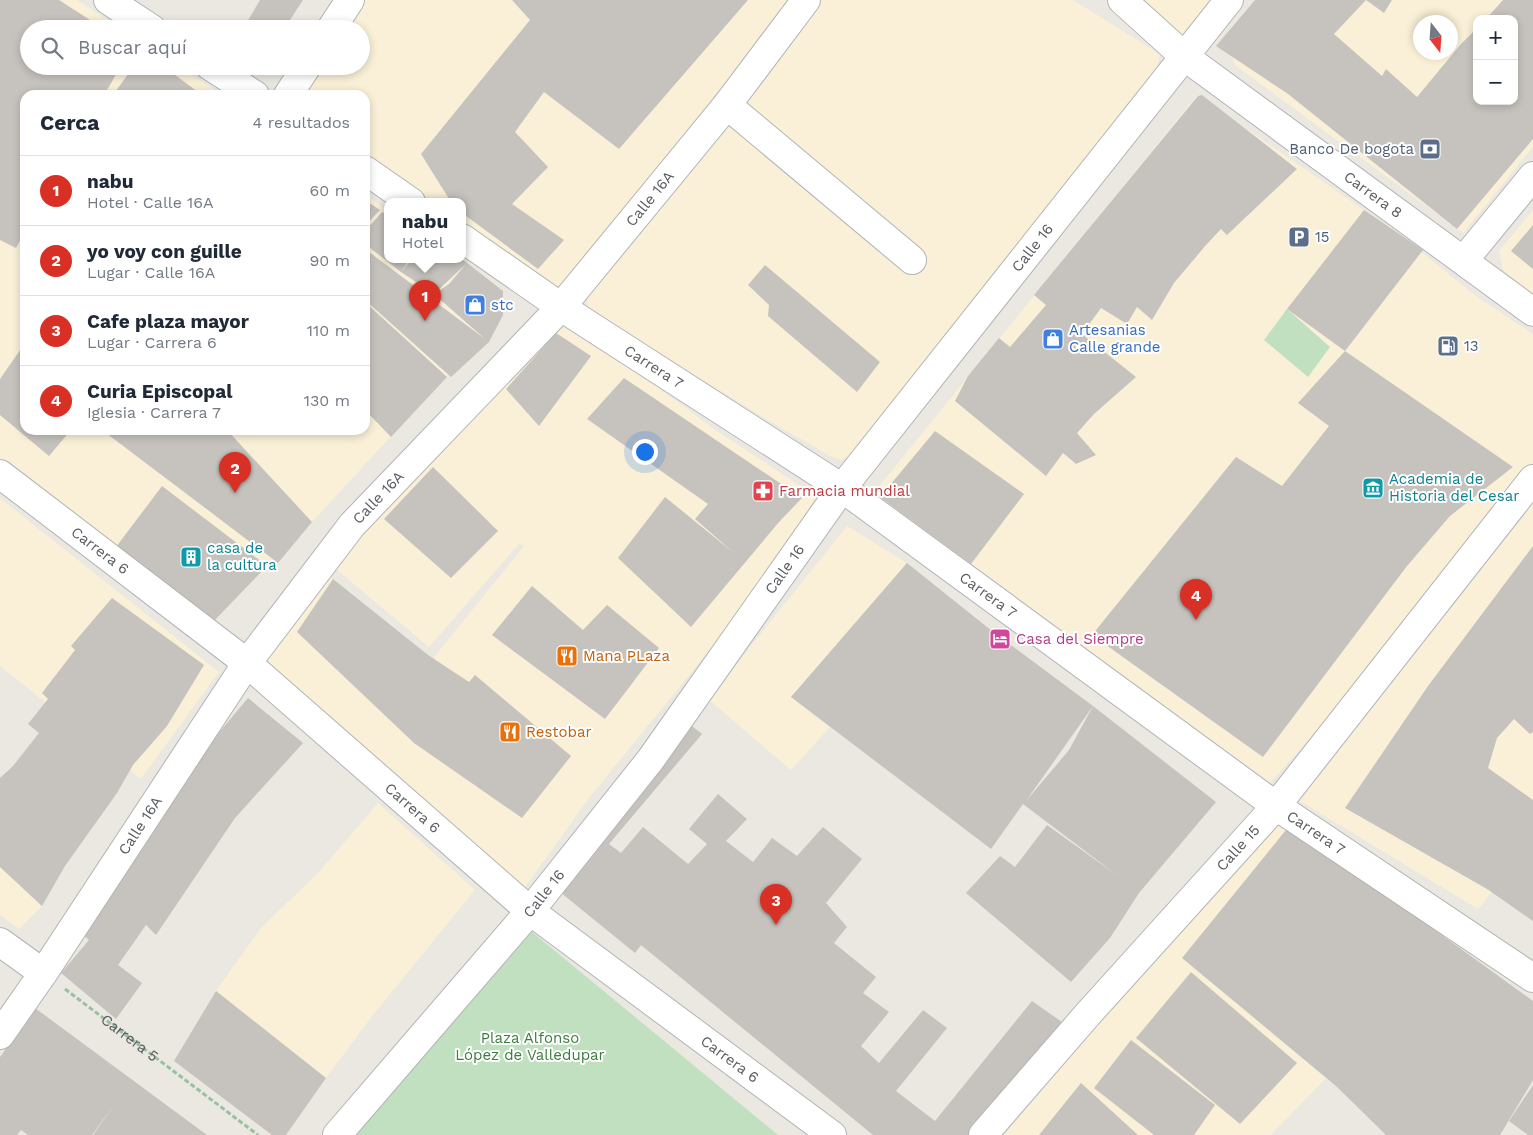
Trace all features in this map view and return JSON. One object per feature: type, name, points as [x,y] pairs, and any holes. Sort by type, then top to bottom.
[{"type":"street","points":[[108,0],[138,20]]},
{"type":"street","points":[[337,20],[350,0]]},
{"type":"street","name":"Calle 16A","points":[[0,1035],[43,973],[247,663],[352,525],[561,307],[727,105],[806,0]]},
{"type":"street","name":"Carrera 8","points":[[1122,0],[1185,56],[1533,312]]},
{"type":"street","name":"Calle 16","points":[[336,1135],[530,911],[651,759],[842,488],[1229,0]]},
{"type":"street","points":[[224,75],[247,90]]},
{"type":"street","points":[[291,90],[301,75]]},
{"type":"street","points":[[727,105],[912,260]]},
{"type":"street","points":[[370,173],[405,198]]},
{"type":"street","points":[[1464,260],[1533,176]]},
{"type":"street","name":"Carrera 7","points":[[466,241],[561,307],[842,488],[1276,806],[1533,978]]},
{"type":"street","name":"Carrera 6","points":[[0,474],[247,663],[530,911],[832,1135]]},
{"type":"street","name":"Calle 15","points":[[983,1135],[1088,1014],[1276,806],[1533,479]]},
{"type":"street","points":[[0,942],[43,973]]},
{"type":"path","name":"Carrera 5","points":[[43,973],[258,1135]]},
{"type":"shaded area","points":[[0,0],[77,0],[107,20],[20,20],[20,75],[192,75],[215,90],[20,90],[20,435],[370,435],[370,198],[384,208],[384,263],[463,263],[503,291],[503,315],[312,522],[213,622],[0,467]]},
{"type":"shaded area","points":[[356,0],[790,0],[556,295],[466,237],[466,198],[409,198],[370,171],[370,90],[297,90],[308,75],[370,75],[370,20],[344,20]]},
{"type":"shaded area","points":[[819,0],[1073,0],[1160,55],[1151,79],[849,456],[841,460],[830,456],[761,416],[596,314],[588,306],[587,296],[814,11],[820,3]]},
{"type":"shaded area","points":[[1142,0],[1215,0],[1184,37]]},
{"type":"shaded area","points":[[1279,0],[1533,0],[1533,147],[1463,233],[1235,65],[1233,61],[1234,56]]},
{"type":"shaded area","points":[[1202,95],[1238,123],[1403,237],[1477,297],[1533,334],[1533,464],[1370,671],[1270,783],[880,497],[876,490],[1190,104],[1197,96]]},
{"type":"shaded area","points":[[1533,210],[1533,295],[1503,270],[1499,251]]},
{"type":"shaded area","points":[[561,325],[653,384],[717,431],[817,497],[812,503],[806,518],[704,657],[589,798],[523,890],[254,663],[324,572],[415,648],[426,667],[524,546],[519,544],[429,647],[331,565]]},
{"type":"shaded area","points":[[0,498],[219,672],[141,779],[0,666]]},
{"type":"shaded area","points":[[1533,499],[1533,840],[1478,909],[1300,801]]},
{"type":"shaded area","points":[[847,526],[907,563],[791,697],[830,727],[791,770],[710,701],[742,657]]},
{"type":"shaded area","points":[[378,803],[475,890],[373,1015],[326,1078],[216,991],[261,928],[319,872]]},
{"type":"shaded area","points":[[1278,813],[1461,939],[1271,1135],[1004,1135]]},
{"type":"shaded area","points":[[0,867],[42,906],[19,929],[0,915]]},
{"type":"green space","points":[[1287,309],[1330,347],[1308,377],[1264,340]]},
{"type":"green space","name":"Plaza Alfonso López de Valledupar","points":[[520,922],[778,1135],[337,1135]]},
{"type":"building","points":[[0,0],[59,0],[90,20],[20,20],[20,75],[116,75],[107,90],[20,90],[20,241],[16,248],[0,240]]},
{"type":"building","points":[[260,0],[303,0],[290,20],[248,20]]},
{"type":"building","points":[[512,0],[748,0],[619,149],[544,92],[515,132],[548,167],[512,204],[564,240],[538,269],[466,216],[466,198],[448,198],[421,154],[530,20]]},
{"type":"building","points":[[1255,0],[1366,0],[1334,34],[1382,76],[1386,69],[1417,97],[1448,60],[1458,60],[1458,48],[1473,32],[1473,105],[1518,105],[1518,15],[1490,15],[1503,0],[1533,0],[1533,139],[1457,229],[1288,94],[1216,46]]},
{"type":"building","points":[[1366,0],[1392,0],[1384,13]]},
{"type":"building","points":[[127,75],[175,75],[195,90],[117,90]]},
{"type":"building","points":[[1202,95],[1297,169],[1227,235],[1221,229],[1174,283],[1152,320],[1137,307],[1127,324],[1101,308],[1082,334],[1136,377],[1094,414],[1077,433],[1096,455],[1076,464],[1063,453],[1046,476],[955,401],[968,376],[999,338],[1010,347],[1046,305],[1034,295],[1198,96]]},
{"type":"building","points":[[370,203],[380,210],[370,221]]},
{"type":"building","points":[[1364,210],[1423,250],[1345,351],[1287,309]]},
{"type":"building","points":[[382,212],[384,213],[384,259],[370,248],[370,225]]},
{"type":"building","points":[[1533,225],[1533,269],[1511,251]]},
{"type":"building","points":[[370,253],[485,339],[434,294],[401,272],[408,263],[466,262],[503,291],[503,315],[489,342],[451,377],[370,304]],"holes":[[[466,264],[449,284],[434,294]]]},
{"type":"building","points":[[389,263],[407,263],[401,272]]},
{"type":"building","points":[[765,265],[880,362],[857,392],[768,316],[769,305],[748,285]]},
{"type":"building","points":[[370,307],[447,377],[391,437],[370,415]]},
{"type":"building","points":[[556,333],[591,356],[539,426],[506,389]]},
{"type":"building","points":[[20,350],[20,432],[0,415],[0,379]]},
{"type":"building","points":[[1345,351],[1513,467],[1450,516],[1407,566],[1263,757],[1092,635],[1236,457],[1282,486],[1329,426],[1298,403]]},
{"type":"building","points":[[624,378],[802,498],[779,522],[691,627],[618,558],[665,497],[734,553],[695,519],[708,504],[587,419]]},
{"type":"building","points":[[935,431],[1024,494],[971,564],[880,497]]},
{"type":"building","points":[[24,435],[67,435],[49,456]]},
{"type":"building","points":[[109,435],[232,435],[312,522],[278,563]]},
{"type":"building","points":[[433,467],[498,531],[451,578],[384,519]]},
{"type":"building","name":"casa de la cultura","points":[[162,486],[267,566],[213,622],[116,547]]},
{"type":"building","points":[[1533,546],[1533,732],[1530,734],[1514,719],[1497,738],[1488,768],[1533,800],[1533,921],[1487,889],[1345,808],[1428,686]]},
{"type":"building","points":[[907,563],[992,631],[1093,706],[1216,802],[1139,893],[1110,938],[1071,982],[966,893],[1000,856],[1015,867],[1047,825],[1118,876],[1023,804],[991,849],[791,697]],"holes":[[[1093,706],[1069,750],[1026,801]]]},
{"type":"building","points":[[333,579],[428,655],[469,682],[475,675],[571,756],[522,818],[414,743],[297,632]]},
{"type":"building","name":"Mana PLaza","points":[[532,586],[583,630],[607,605],[659,648],[605,719],[492,635]]},
{"type":"building","points":[[112,598],[204,665],[167,726],[133,765],[117,793],[65,866],[42,906],[0,867],[0,778],[13,766],[39,733],[28,724],[48,699],[42,693],[75,650],[71,646]]},
{"type":"building","points":[[248,698],[303,743],[235,818],[156,935],[146,925],[118,965],[142,983],[116,1019],[61,973],[89,940],[79,931],[186,772]]},
{"type":"building","points":[[677,714],[702,734],[609,844],[621,853],[643,827],[688,864],[707,844],[689,829],[718,794],[747,819],[726,841],[753,862],[772,838],[797,856],[823,827],[862,859],[826,903],[847,927],[834,943],[876,977],[863,993],[889,1012],[861,1046],[879,1063],[923,1010],[947,1028],[896,1091],[935,1121],[1032,1001],[1069,1027],[984,1135],[873,1135],[641,945],[635,953],[544,879]]},
{"type":"building","points":[[1290,825],[1533,1001],[1533,1080],[1500,1135],[1386,1135],[1336,1086],[1182,958]]},
{"type":"building","points":[[1191,972],[1297,1063],[1240,1124],[1136,1038]]},
{"type":"building","points":[[216,991],[326,1078],[286,1135],[272,1135],[174,1061]]},
{"type":"building","points":[[35,1008],[207,1135],[93,1135],[114,1105],[92,1135],[28,1135],[21,1130],[17,1135],[0,1135],[0,1057]]},
{"type":"building","points":[[1131,1040],[1215,1105],[1194,1135],[1154,1135],[1094,1088]]},
{"type":"building","points":[[1081,1083],[1138,1135],[1039,1135]]},
{"type":"building","points":[[1533,1085],[1533,1135],[1528,1135],[1509,1121]]},
{"type":"place","name":"Banco De bogota","points":[[1430,149]]},
{"type":"place","name":"15","points":[[1299,237]]},
{"type":"place","name":"stc","points":[[475,305]]},
{"type":"place","name":"nabu","points":[[425,321]]},
{"type":"place","name":"Artesanias Calle grande","points":[[1053,339]]},
{"type":"place","name":"13","points":[[1448,346]]},
{"type":"place","name":"Academia de Historia del Cesar","points":[[1373,488]]},
{"type":"place","name":"Farmacia mundial","points":[[763,491]]},
{"type":"place","name":"yo voy con guille","points":[[235,493]]},
{"type":"place","name":"casa de la cultura","points":[[191,557]]},
{"type":"place","name":"Curia Episcopal","points":[[1196,620]]},
{"type":"place","name":"Casa del Siempre","points":[[1000,639]]},
{"type":"place","name":"Mana PLaza","points":[[567,656]]},
{"type":"place","name":"Restobar","points":[[510,732]]},
{"type":"place","name":"Cafe plaza mayor","points":[[776,925]]}]
